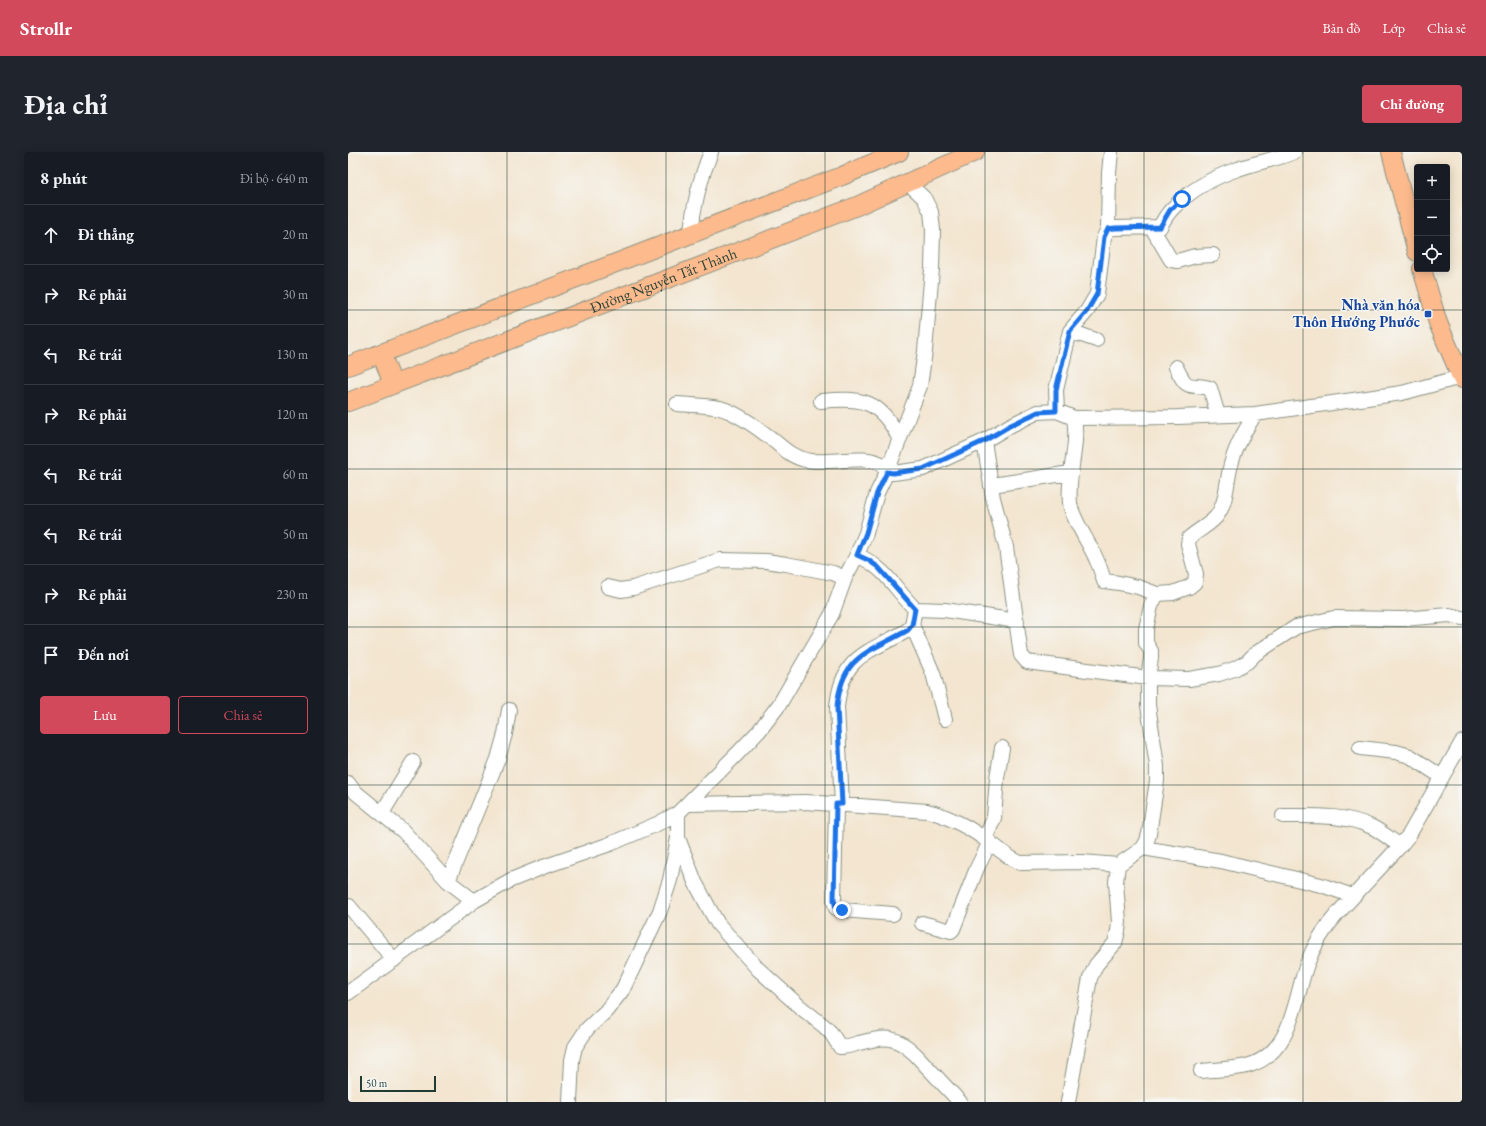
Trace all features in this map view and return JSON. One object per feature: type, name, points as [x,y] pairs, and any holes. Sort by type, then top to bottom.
[{"type":"main road","points":[[348,366],[842,176],[899,152]]},
{"type":"main road","name":"Đường Nguyễn Tất Thành","points":[[348,402],[850,209],[975,152]]},
{"type":"main road","points":[[1391,152],[1414,240]]},
{"type":"main road","points":[[1423,272],[1438,323],[1462,378]]},
{"type":"main road","points":[[381,353],[393,384]]},
{"type":"street","points":[[691,234],[695,201],[702,174],[711,152]]},
{"type":"street","points":[[1056,411],[1056,390],[1070,331],[1087,311],[1097,294],[1104,237],[1108,229],[1111,152]]},
{"type":"street","points":[[1108,229],[1160,227],[1170,210],[1182,199],[1206,183],[1237,169],[1286,156],[1294,152]]},
{"type":"street","points":[[348,994],[474,901],[510,880],[610,844],[657,824],[682,809],[759,731],[779,705],[832,614],[845,578],[866,533],[877,493],[887,472],[920,386],[925,351],[932,269],[933,230],[931,212],[924,198],[908,183]]},
{"type":"street","points":[[1152,228],[1171,260],[1178,261],[1195,256],[1213,255]]},
{"type":"street","points":[[1070,331],[1096,340]]},
{"type":"street","points":[[1176,367],[1184,382],[1189,386],[1210,388],[1218,415]]},
{"type":"street","points":[[677,404],[721,409],[767,435],[784,450],[797,458],[807,461],[874,461],[882,465],[887,472],[893,473],[923,469],[984,441],[1011,425],[1038,412],[1056,411],[1074,418],[1178,418],[1255,414],[1402,393],[1462,378]]},
{"type":"street","points":[[821,401],[842,399],[860,401],[873,405],[884,414],[894,427],[899,438]]},
{"type":"street","points":[[1074,418],[1076,429],[1074,463],[1070,473],[1070,505],[1097,561],[1104,581],[1132,585],[1157,594],[1173,593],[1189,587],[1195,582],[1196,574],[1188,544],[1189,538],[1215,518],[1220,510],[1224,500],[1227,478],[1232,460],[1242,437],[1255,414]]},
{"type":"street","points":[[984,441],[995,509],[1006,548],[1021,655],[1027,662],[1148,678],[1189,679],[1219,674],[1234,669],[1247,662],[1255,654],[1296,627],[1334,618],[1403,620],[1448,615],[1462,618]]},
{"type":"street","points":[[992,485],[1070,473]]},
{"type":"street","points":[[857,555],[878,567],[915,609],[945,610],[1017,620]]},
{"type":"street","points":[[608,587],[621,590],[633,588],[720,560],[766,561],[833,573],[845,578]]},
{"type":"street","points":[[682,809],[780,802],[839,804],[935,813],[952,819],[987,840],[1007,856],[1021,863],[1082,862],[1118,865],[1143,848],[1149,834],[1158,781],[1148,705],[1148,678],[1151,651],[1146,643],[1146,629],[1151,606],[1157,594]]},
{"type":"street","points":[[893,914],[842,910],[836,908],[834,900],[839,804],[838,693],[847,670],[855,661],[865,652],[908,630],[912,625],[915,609]]},
{"type":"street","points":[[912,625],[933,673],[945,719]]},
{"type":"street","points":[[448,881],[498,758],[505,734],[509,710]]},
{"type":"street","points":[[1201,1071],[1236,1068],[1249,1065],[1264,1058],[1281,1042],[1292,1018],[1307,964],[1314,947],[1328,923],[1400,846],[1416,824],[1462,742]]},
{"type":"street","points":[[922,923],[946,931],[951,931],[953,929],[977,868],[994,818],[997,778],[1002,748]]},
{"type":"street","points":[[1360,748],[1396,752],[1410,756],[1442,777]]},
{"type":"street","points":[[382,813],[413,762]]},
{"type":"street","points":[[348,783],[354,790],[403,831],[448,881],[474,901]]},
{"type":"street","points":[[570,1102],[572,1060],[575,1047],[587,1029],[606,1011],[623,989],[660,911],[670,880],[682,809]]},
{"type":"street","points":[[1283,816],[1332,818],[1353,821],[1372,828],[1400,846]]},
{"type":"street","points":[[678,838],[695,882],[718,924],[758,969],[831,1033],[840,1047],[882,1038],[896,1040],[915,1054],[960,1102]]},
{"type":"street","points":[[1143,848],[1221,861],[1321,885],[1353,896]]},
{"type":"street","points":[[1068,1102],[1090,978],[1096,965],[1114,943],[1118,931],[1119,922],[1116,882],[1118,865]]},
{"type":"street","points":[[349,906],[394,960]]},
{"type":"place","name":"Nhà văn hóa Thôn Hướng Phước","points":[[1428,314]]},
{"type":"route","points":[[842,910],[836,908],[834,903],[836,804],[842,804],[837,707],[838,693],[847,670],[855,661],[865,652],[908,630],[912,625],[915,609],[878,567],[857,555],[866,533],[877,493],[887,472],[893,473],[923,469],[984,441],[1011,425],[1038,412],[1056,411],[1056,390],[1070,331],[1087,311],[1097,294],[1104,237],[1108,229],[1160,227],[1170,210],[1182,199]]}]
